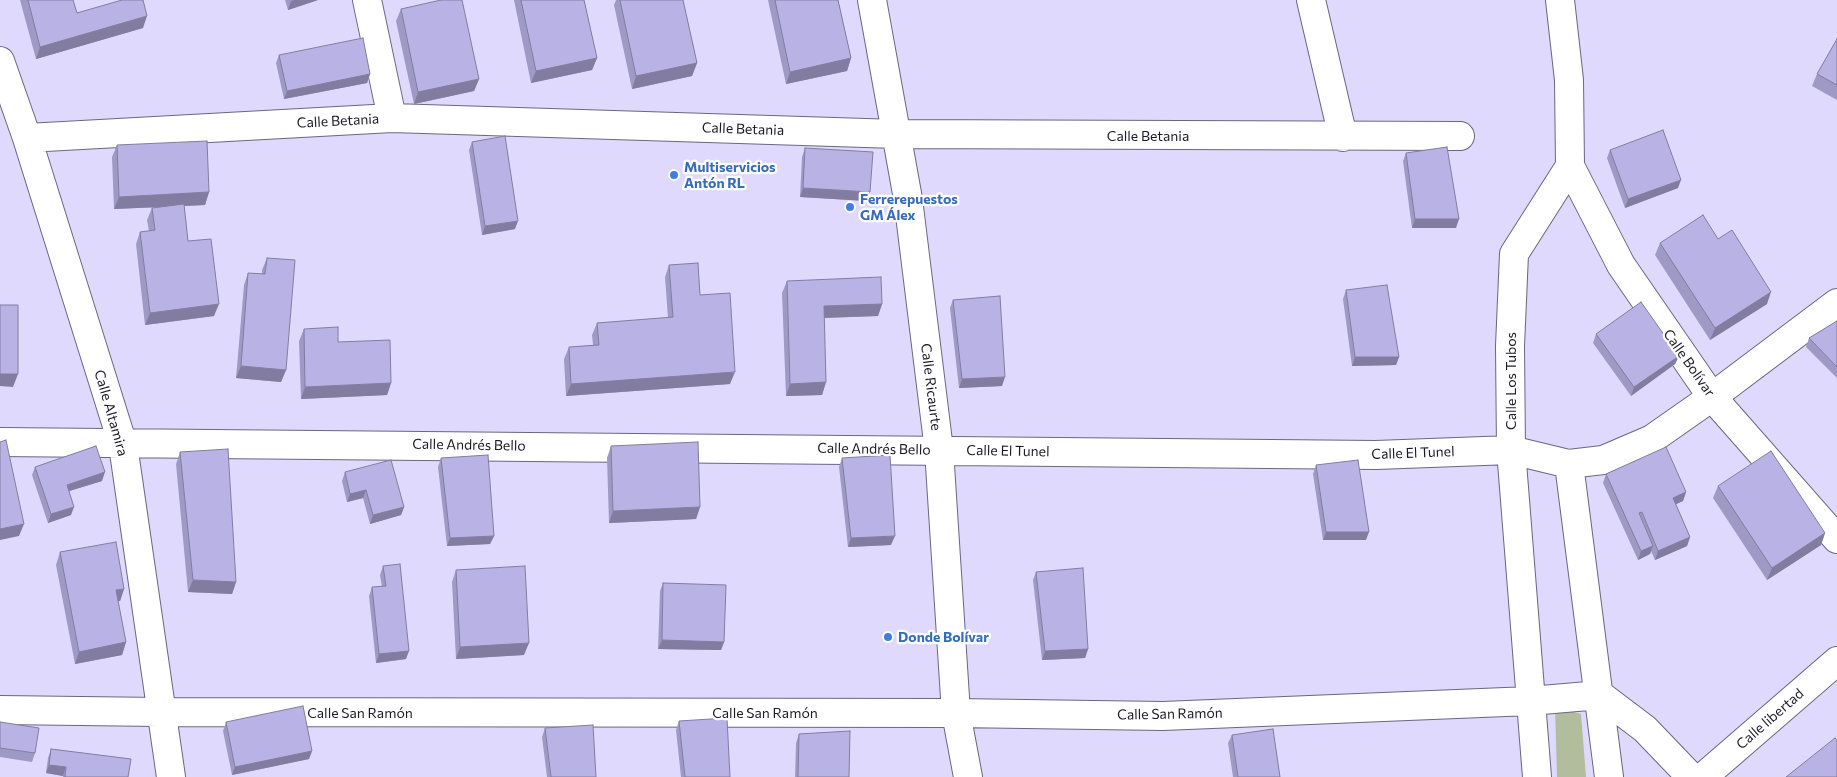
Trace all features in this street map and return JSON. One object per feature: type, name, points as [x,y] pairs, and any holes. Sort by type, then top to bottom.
[{"type":"street","points":[[367,0],[392,118]]},
{"type":"street","name":"Calle Ricaurte","points":[[872,0],[908,199],[939,450],[956,713],[968,777]]},
{"type":"street","points":[[1311,0],[1342,137]]},
{"type":"street","points":[[1560,0],[1568,80],[1570,166]]},
{"type":"street","name":"Calle Altamira","points":[[0,61],[27,138],[123,444],[160,712],[171,777]]},
{"type":"street","name":"Calle Betania","points":[[27,138],[392,118],[897,134],[1460,136]]},
{"type":"street","name":"Calle Bolívar","points":[[1570,166],[1621,265],[1712,397],[1837,539]]},
{"type":"street","name":"Calle Los Tubos","points":[[1537,777],[1510,450],[1510,346],[1514,254],[1570,166]]},
{"type":"street","name":"Calle El Tunel","points":[[939,450],[1376,455],[1510,450],[1569,464],[1603,460],[1652,439],[1712,397],[1837,303]]},
{"type":"street","name":"Calle Andrés Bello","points":[[0,442],[939,450]]},
{"type":"street","points":[[1569,464],[1609,777]]},
{"type":"street","name":"Calle libertad","points":[[1703,777],[1837,661]]},
{"type":"street","points":[[1600,695],[1645,729],[1691,777]]},
{"type":"street","name":"Calle San Ramón","points":[[0,710],[956,713],[1164,716],[1530,701],[1600,695]]},
{"type":"green space","points":[[1555,707],[1581,714],[1586,777],[1557,777]]},
{"type":"building","points":[[28,0],[73,0],[77,13],[122,0],[143,0],[147,16],[40,47]]},
{"type":"building","points":[[441,0],[462,0],[479,79],[418,92],[401,9]]},
{"type":"building","points":[[521,0],[584,0],[597,58],[536,71]]},
{"type":"building","points":[[620,0],[683,0],[697,63],[636,76]]},
{"type":"building","points":[[775,0],[838,0],[851,58],[790,72]]},
{"type":"building","points":[[363,38],[370,74],[287,91],[279,55]]},
{"type":"building","points":[[1837,39],[1837,85],[1817,74]]},
{"type":"building","points":[[1663,130],[1681,180],[1628,199],[1610,150]]},
{"type":"building","points":[[505,136],[518,221],[485,226],[472,142]]},
{"type":"building","points":[[207,141],[209,192],[119,197],[117,145]]},
{"type":"building","points":[[1447,147],[1459,219],[1415,219],[1406,153]]},
{"type":"building","points":[[805,148],[873,152],[870,192],[803,188]]},
{"type":"building","points":[[184,204],[188,241],[211,239],[219,304],[150,313],[140,232],[155,230],[152,208]]},
{"type":"building","points":[[1703,215],[1718,239],[1732,230],[1771,292],[1715,328],[1660,243]]},
{"type":"building","points":[[267,258],[295,260],[286,370],[241,366],[248,273],[265,274]]},
{"type":"building","points":[[698,263],[700,295],[730,293],[735,372],[571,384],[569,347],[599,345],[597,323],[673,317],[669,265]]},
{"type":"building","points":[[881,277],[882,304],[824,306],[826,382],[790,384],[787,281]]},
{"type":"building","points":[[1387,285],[1399,357],[1355,357],[1346,290]]},
{"type":"building","points":[[1000,296],[1005,377],[962,379],[953,300]]},
{"type":"building","points":[[1641,302],[1679,356],[1634,387],[1596,334]]},
{"type":"building","points":[[0,305],[18,305],[18,374],[0,374]]},
{"type":"building","points":[[1837,321],[1837,367],[1809,338]]},
{"type":"building","points":[[338,327],[338,342],[390,340],[391,383],[305,387],[304,329]]},
{"type":"building","points":[[6,440],[24,524],[0,529],[0,442]]},
{"type":"building","points":[[698,442],[700,507],[613,511],[611,446]]},
{"type":"building","points":[[96,446],[105,472],[67,485],[74,507],[51,514],[35,467]]},
{"type":"building","points":[[1666,447],[1686,492],[1673,498],[1690,537],[1658,551],[1642,512],[1639,513],[1653,546],[1641,551],[1606,474]]},
{"type":"building","points":[[228,449],[236,582],[193,580],[180,452]]},
{"type":"building","points":[[1771,451],[1825,533],[1772,568],[1718,486]]},
{"type":"building","points":[[488,455],[494,536],[450,538],[441,458]]},
{"type":"building","points":[[890,455],[895,536],[851,538],[842,458]]},
{"type":"building","points":[[391,460],[404,507],[373,515],[366,490],[350,494],[345,472]]},
{"type":"building","points":[[1358,460],[1369,532],[1326,532],[1316,465]]},
{"type":"building","points":[[116,542],[124,589],[116,590],[126,642],[79,652],[60,552]]},
{"type":"building","points":[[400,564],[409,651],[379,654],[372,587],[386,586],[383,566]]},
{"type":"building","points":[[525,566],[529,643],[460,647],[456,570]]},
{"type":"building","points":[[1083,568],[1088,649],[1045,651],[1036,572]]},
{"type":"building","points":[[663,583],[726,585],[724,642],[662,640]]},
{"type":"building","points":[[303,706],[312,751],[235,767],[226,722]]},
{"type":"building","points":[[727,718],[730,777],[685,777],[679,721]]},
{"type":"building","points":[[0,722],[39,728],[35,753],[0,748]]},
{"type":"building","points":[[593,725],[596,777],[551,777],[545,728]]},
{"type":"building","points":[[1273,729],[1280,777],[1238,777],[1232,735]]},
{"type":"building","points":[[850,731],[849,777],[798,777],[799,734]]},
{"type":"building","points":[[1835,738],[1837,740],[1837,777],[1786,777]]},
{"type":"building","points":[[51,749],[131,759],[128,777],[65,777],[66,767],[49,765]]},
{"type":"place","name":"Multiservicios Antón RL","points":[[674,175]]},
{"type":"place","name":"Ferrerepuestos GM Álex","points":[[850,207]]},
{"type":"place","name":"Donde Bolívar","points":[[888,637]]}]
